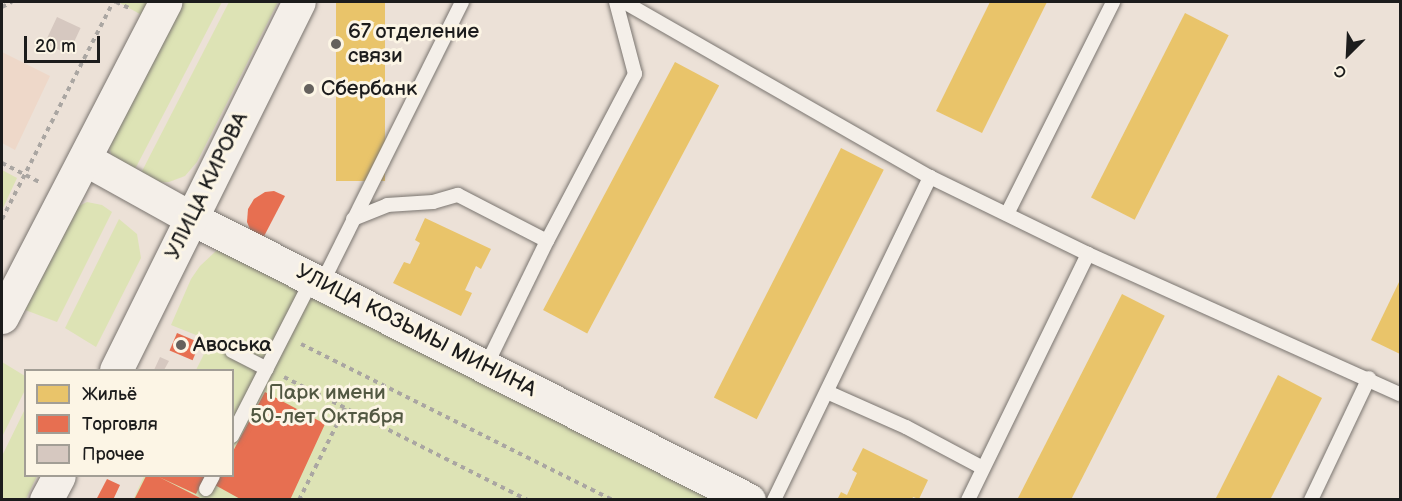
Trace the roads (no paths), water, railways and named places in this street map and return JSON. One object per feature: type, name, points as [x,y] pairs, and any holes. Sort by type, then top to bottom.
[{"type":"main road","points":[[2,317],[165,2]]},
{"type":"main road","name":"УЛИЦА КИРОВА","points":[[116,369],[299,2]]},
{"type":"main road","name":"УЛИЦА КОЗЬМЫ МИНИНА","points":[[85,159],[190,218],[318,280],[749,500]]},
{"type":"main road","points":[[46,500],[58,477]]},
{"type":"lane","points":[[234,432],[284,336],[353,219],[462,2]]},
{"type":"lane","points":[[486,366],[635,74],[616,2]]},
{"type":"lane","points":[[624,2],[930,177],[1088,254],[1401,394]]},
{"type":"lane","points":[[1007,213],[1113,2]]},
{"type":"lane","points":[[774,500],[930,177]]},
{"type":"lane","points":[[353,219],[387,205],[433,202],[458,195],[548,241]]},
{"type":"lane","points":[[968,500],[1088,254]]},
{"type":"lane","points":[[232,351],[267,369]]},
{"type":"lane","points":[[1311,500],[1369,378]]},
{"type":"lane","points":[[827,392],[906,427],[983,468]]},
{"type":"lane","points":[[206,489],[212,477]]},
{"type":"place","name":"67 отделение связи","points":[[336,44]]},
{"type":"place","name":"Сбербанк","points":[[309,89]]},
{"type":"place","name":"Авоська","points":[[181,345]]},
{"type":"park label","name":"Парк имени 50-лет Октября","points":[[327,405]]}]
